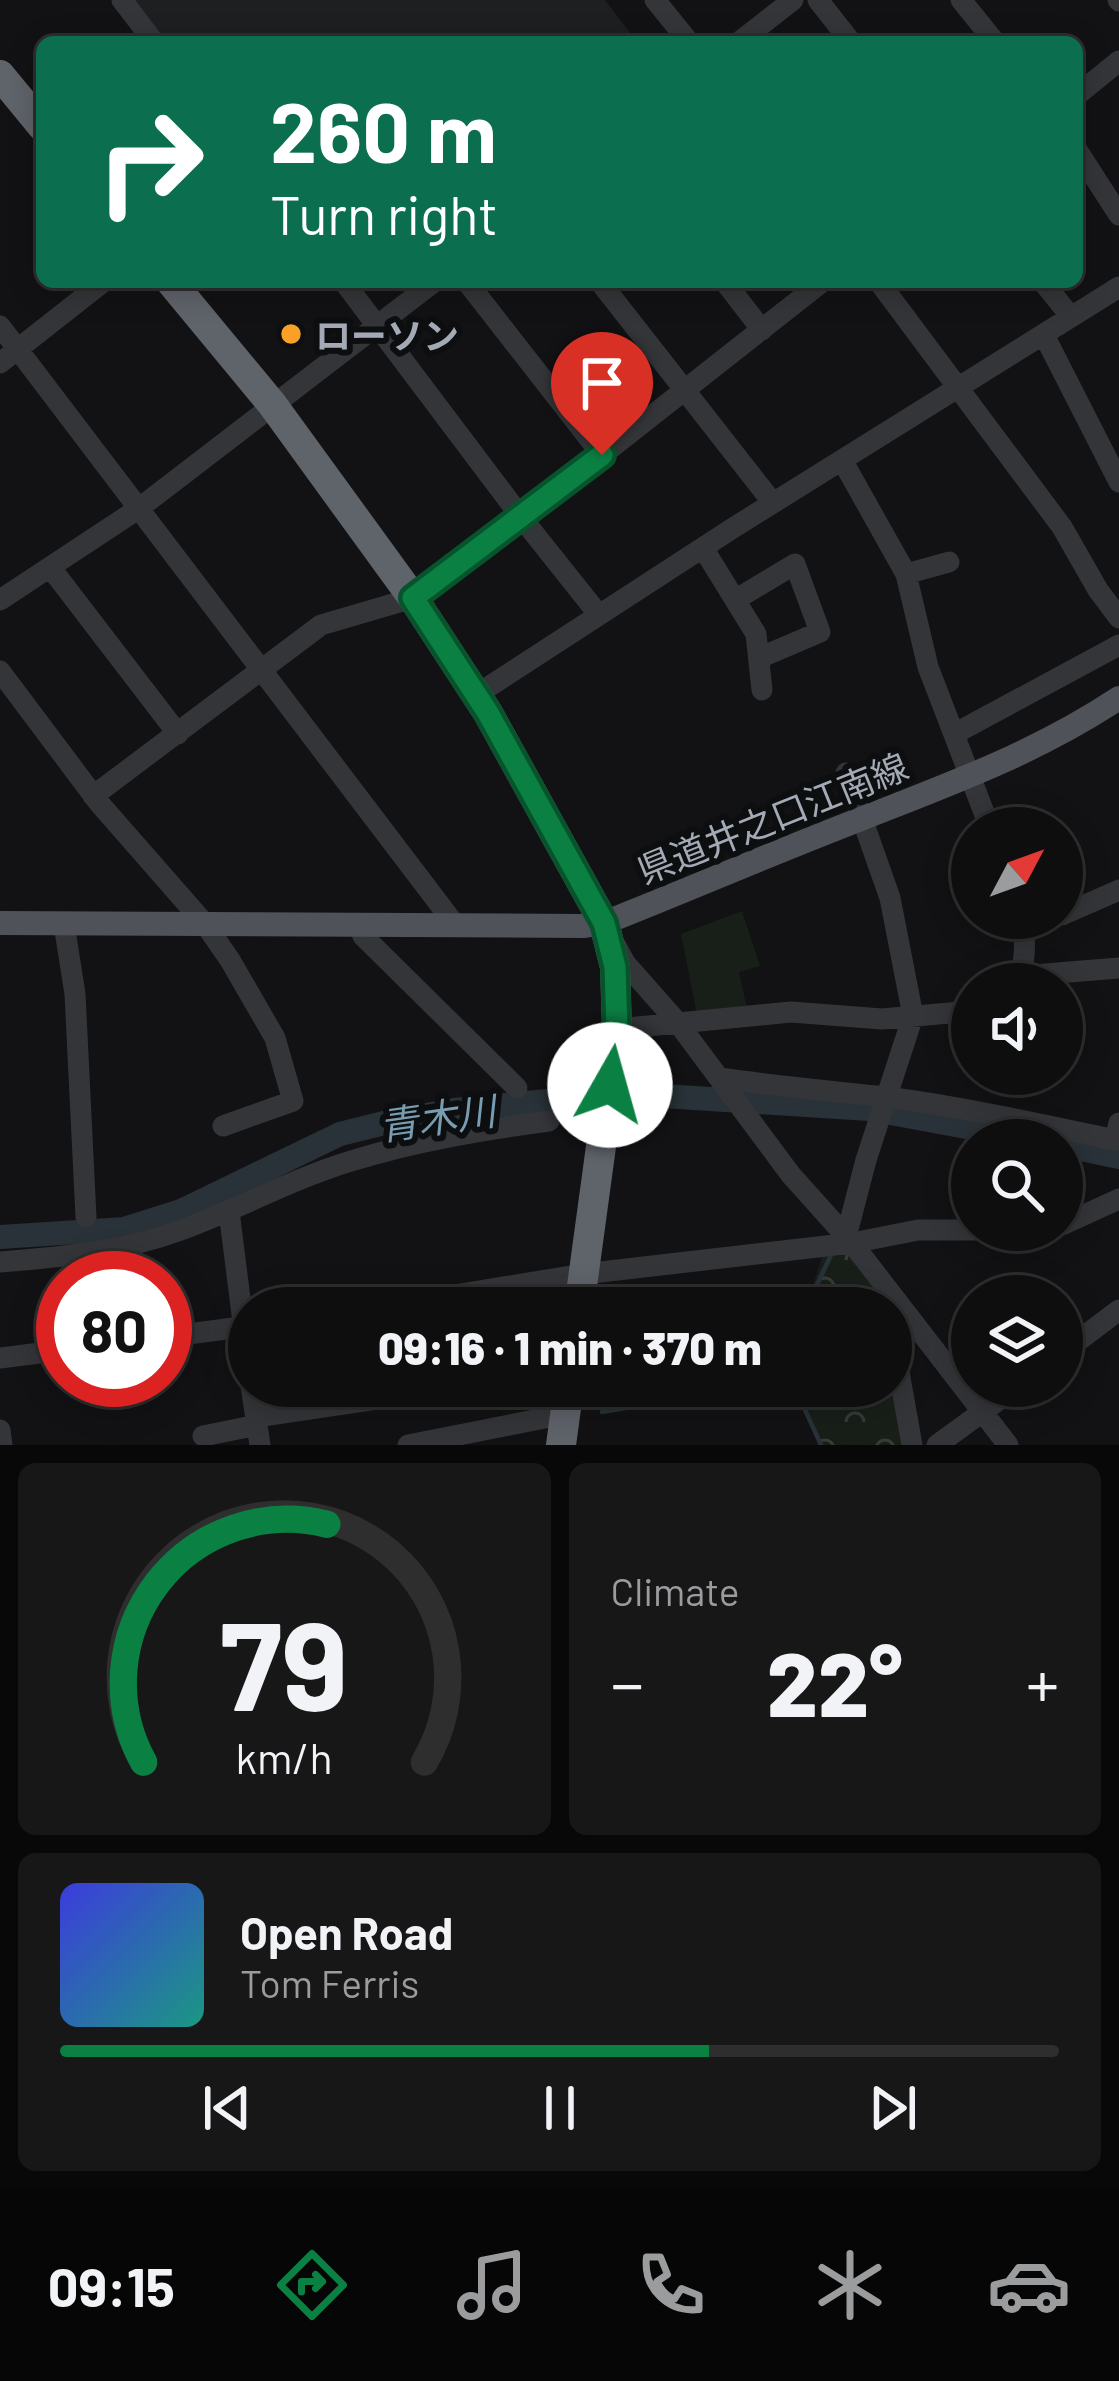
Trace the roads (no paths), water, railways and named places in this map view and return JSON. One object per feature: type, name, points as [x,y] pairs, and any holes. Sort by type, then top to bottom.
[{"type":"highway","points":[[0,75],[36,119]]},
{"type":"highway","points":[[177,288],[272,404],[413,598],[476,695],[604,923],[615,967],[617,1029],[581,1287]]},
{"type":"main road","name":"県道井之口江南線","points":[[0,923],[604,923],[971,777],[1119,698]]},
{"type":"street","points":[[122,0],[149,36]]},
{"type":"street","points":[[656,0],[684,36]]},
{"type":"street","points":[[747,36],[793,0]]},
{"type":"street","points":[[818,0],[846,36]]},
{"type":"street","points":[[962,0],[990,36]]},
{"type":"street","points":[[1083,90],[1119,61]]},
{"type":"street","points":[[1083,159],[1119,215]]},
{"type":"street","points":[[476,695],[1119,287]]},
{"type":"street","points":[[9,356],[95,288]]},
{"type":"street","points":[[349,288],[599,615]]},
{"type":"street","points":[[0,600],[138,508],[426,288]]},
{"type":"street","points":[[472,288],[602,455]]},
{"type":"street","points":[[606,288],[773,503]]},
{"type":"street","points":[[730,288],[762,330]]},
{"type":"street","points":[[93,796],[321,625],[413,598],[814,288]]},
{"type":"street","points":[[884,288],[1062,527],[1119,618]]},
{"type":"street","points":[[1048,288],[1071,317]]},
{"type":"street","points":[[0,326],[9,356],[138,508],[457,926]]},
{"type":"street","points":[[1044,334],[1119,482]]},
{"type":"street","points":[[842,460],[906,574],[928,667],[983,807]]},
{"type":"street","points":[[703,548],[756,634],[762,690]]},
{"type":"street","points":[[906,574],[949,562]]},
{"type":"street","points":[[736,600],[795,565],[820,632],[759,658]]},
{"type":"street","points":[[50,567],[178,734]]},
{"type":"street","points":[[954,734],[1119,645]]},
{"type":"street","points":[[0,671],[93,796],[205,925],[275,1038],[293,1101],[223,1126]]},
{"type":"street","points":[[846,773],[890,898],[914,1016],[866,1160],[849,1240]]},
{"type":"street","points":[[1083,906],[1119,890]]},
{"type":"street","points":[[604,923],[626,963],[678,1023],[791,1175],[886,1287]]},
{"type":"street","points":[[64,924],[75,994],[86,1217]]},
{"type":"street","points":[[359,925],[363,937],[517,1088]]},
{"type":"street","points":[[1083,972],[1119,968]]},
{"type":"street","points":[[617,1029],[791,1012],[882,1019],[951,1013]]},
{"type":"street","points":[[722,1081],[887,1097],[1115,1141],[1119,1123]]},
{"type":"street","points":[[0,1262],[130,1246],[177,1232],[350,1161],[463,1133],[549,1121]]},
{"type":"street","points":[[1083,1218],[1116,1206]]},
{"type":"street","points":[[229,1211],[240,1287]]},
{"type":"street","points":[[504,1287],[918,1230],[951,1230]]},
{"type":"street","points":[[1083,1337],[1119,1310]]},
{"type":"street","points":[[912,1321],[1008,1445]]},
{"type":"street","points":[[192,1333],[228,1328]]},
{"type":"street","points":[[0,1358],[36,1353]]},
{"type":"street","points":[[202,1436],[363,1407]]},
{"type":"street","points":[[905,1407],[912,1445]]},
{"type":"street","points":[[938,1445],[990,1407]]},
{"type":"street","points":[[408,1445],[566,1423]]},
{"type":"street","points":[[0,1430],[2,1445]]},
{"type":"waterway","name":"青木川","points":[[0,1237],[124,1229],[181,1211],[340,1134],[454,1110],[578,1098],[663,1096],[869,1109],[951,1124]]},
{"type":"waterway","name":"青木川","points":[[1083,1149],[1119,1157]]},
{"type":"waterway","points":[[816,1287],[831,1255]]},
{"type":"waterway","points":[[602,1412],[631,1407]]},
{"type":"waterway","points":[[804,1407],[821,1445]]},
{"type":"place","name":"ローソン","points":[[291,334]]}]
